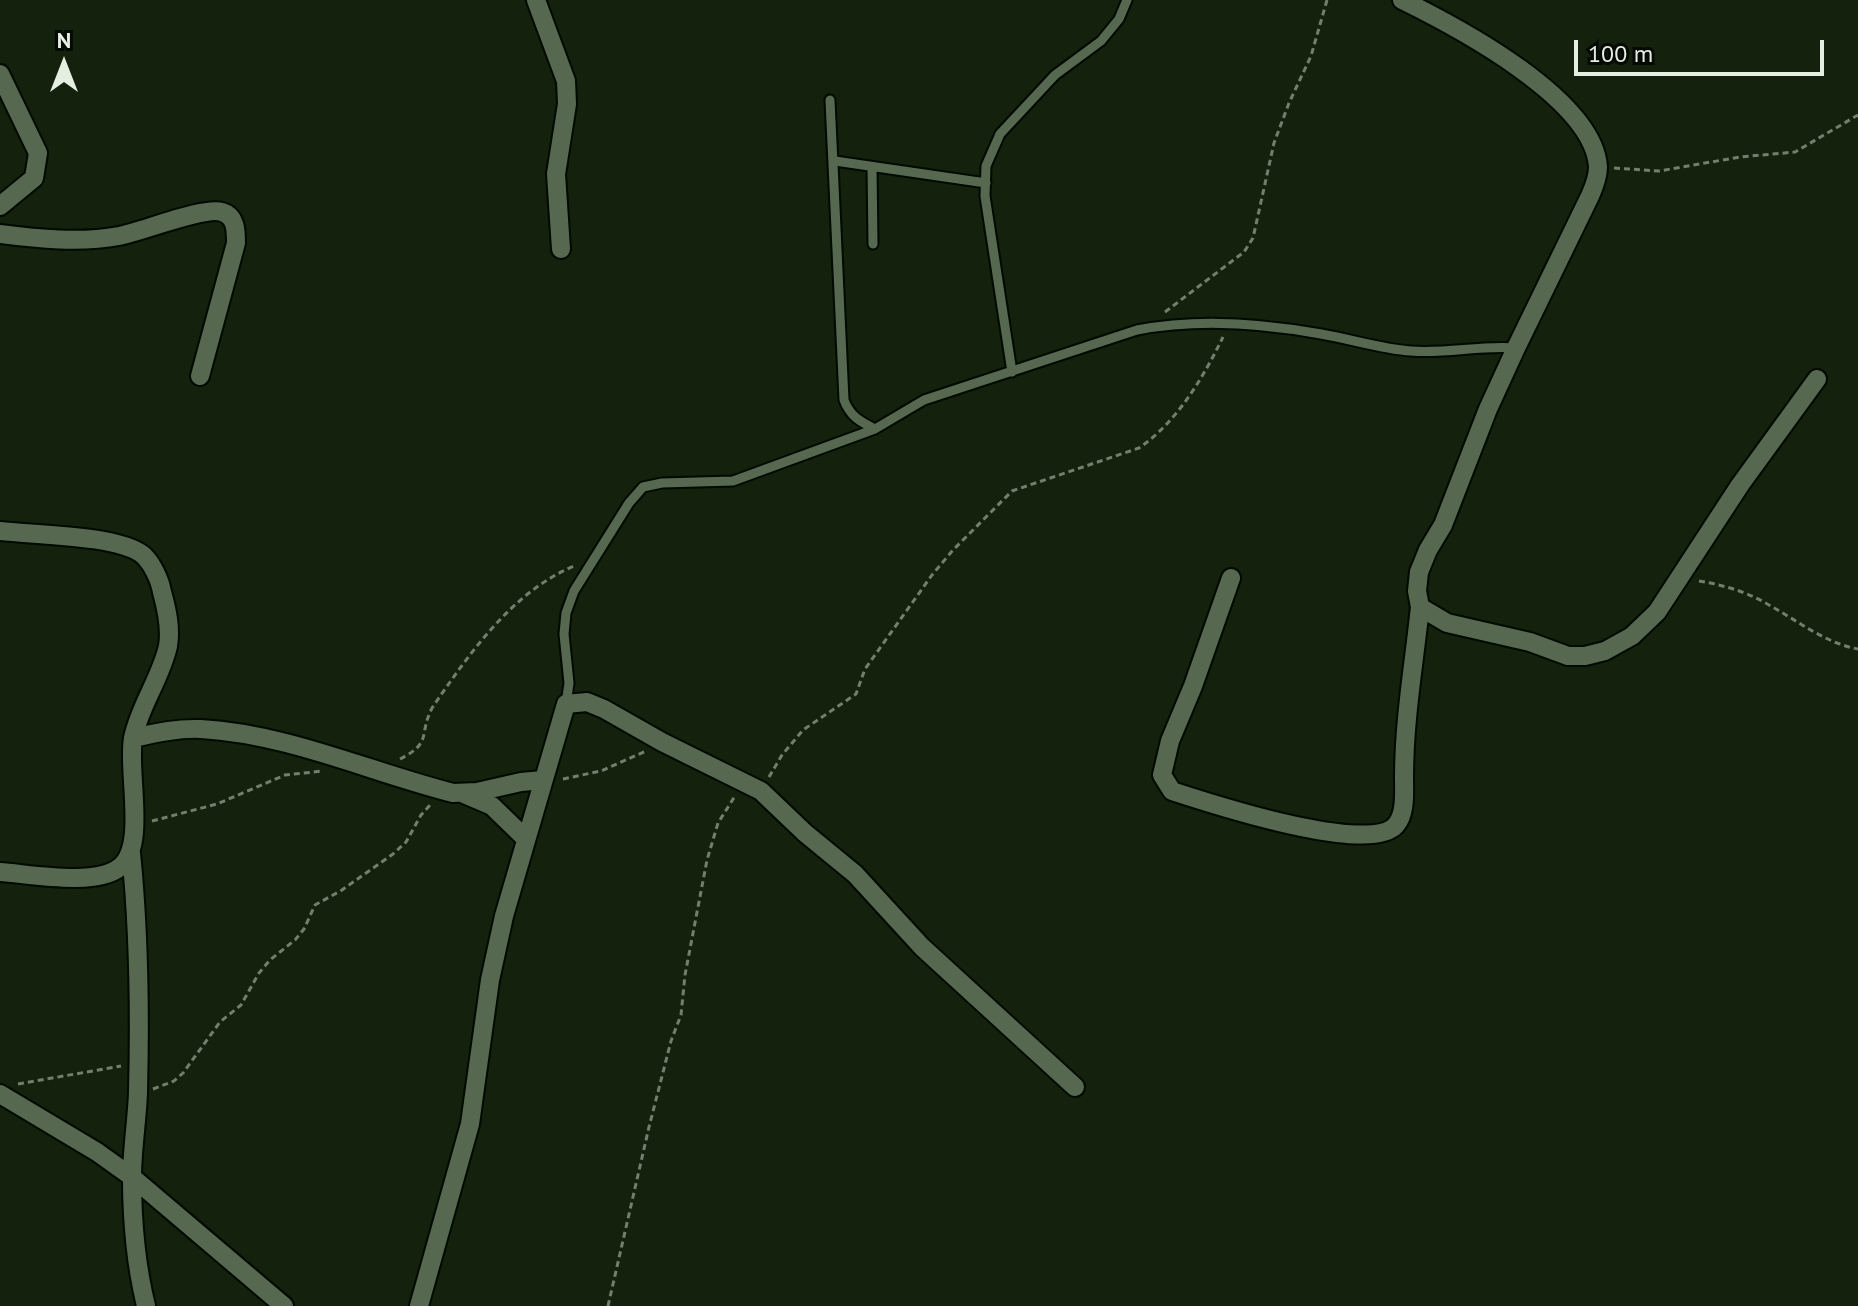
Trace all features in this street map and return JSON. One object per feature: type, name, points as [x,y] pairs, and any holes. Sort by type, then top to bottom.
[{"type":"street","points":[[536,0],[566,81],[567,104],[556,174],[561,249]]},
{"type":"street","points":[[1231,578],[1170,741],[1162,775],[1172,791],[1290,825],[1332,833],[1388,833],[1399,823],[1404,797],[1405,721],[1420,607],[1417,591],[1419,572],[1454,500],[1488,409],[1596,183],[1598,166],[1584,131],[1565,106],[1519,68],[1458,28],[1402,0]]},
{"type":"street","points":[[0,74],[38,153],[34,178],[2,202]]},
{"type":"street","points":[[0,234],[92,239],[139,231],[212,211],[224,212],[232,219],[236,229],[236,243],[200,376]]},
{"type":"street","points":[[1420,607],[1447,623],[1530,642],[1568,656],[1605,651],[1632,636],[1657,612],[1740,485],[1817,379]]},
{"type":"street","points":[[0,531],[127,545],[145,557],[160,582],[169,618],[168,645],[133,738],[131,767],[134,831],[131,853],[138,923],[138,1091],[132,1177],[135,1233],[146,1306]]},
{"type":"street","points":[[419,1306],[470,1124],[490,980],[526,839],[566,704],[587,702],[604,709],[761,791],[855,874],[922,947],[1075,1087]]},
{"type":"street","points":[[133,738],[164,731],[199,729],[270,740],[492,806],[526,839]]},
{"type":"street","points":[[458,794],[543,780]]},
{"type":"street","points":[[0,872],[83,877],[106,875],[121,867],[131,853]]},
{"type":"street","points":[[4,1091],[132,1177],[284,1306]]},
{"type":"lane","points":[[1012,372],[997,285],[986,166],[1000,134],[1055,75],[1101,41],[1119,19],[1127,0]]},
{"type":"lane","points":[[830,100],[844,400],[857,421],[875,429]]},
{"type":"lane","points":[[835,161],[986,183]]},
{"type":"lane","points":[[872,168],[873,244]]},
{"type":"lane","points":[[566,704],[569,683],[564,634],[566,613],[574,591],[629,503],[643,487],[662,483],[733,481],[875,429],[924,400],[1152,327],[1230,324],[1319,333],[1410,351],[1516,348]]},
{"type":"path","points":[[1152,327],[1180,299],[1244,252],[1253,238],[1274,143],[1311,56],[1327,0]]},
{"type":"path","points":[[1598,166],[1659,171],[1740,157],[1779,155],[1810,145],[1858,115]]},
{"type":"path","points":[[608,1306],[658,1089],[681,1015],[685,975],[707,860],[718,823],[735,796],[748,791],[761,791],[782,755],[803,730],[856,694],[865,669],[932,575],[1012,491],[1139,448],[1157,436],[1209,365],[1230,324]]},
{"type":"path","points":[[375,771],[419,748],[432,708],[504,616],[547,580],[572,567],[593,562]]},
{"type":"path","points":[[1680,577],[1737,590],[1767,603],[1845,647],[1858,649]]},
{"type":"path","points":[[543,780],[567,779],[601,771],[662,742]]},
{"type":"path","points":[[134,831],[162,816],[217,804],[285,775],[333,769],[347,762]]},
{"type":"path","points":[[138,1091],[161,1088],[174,1081],[220,1022],[241,1005],[270,960],[304,929],[315,905],[393,854],[406,842],[426,807],[458,794]]},
{"type":"path","points":[[4,1091],[40,1079],[138,1064]]}]
